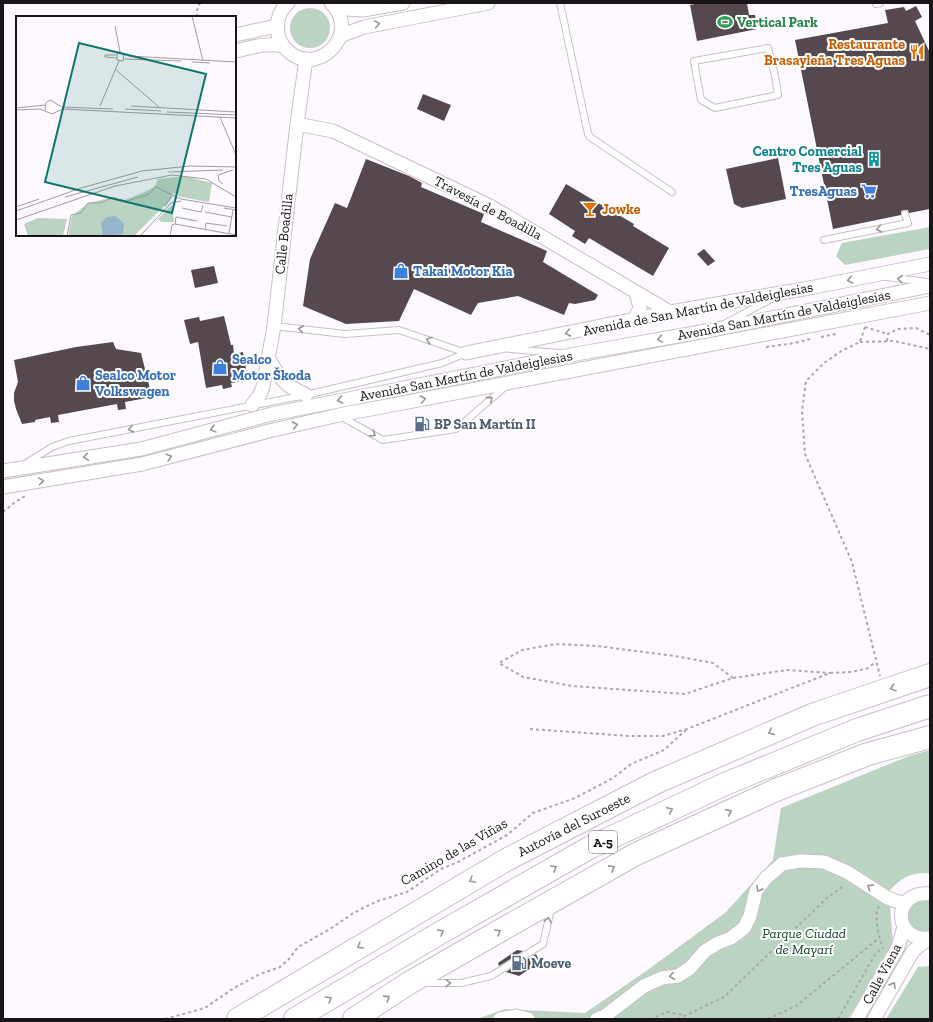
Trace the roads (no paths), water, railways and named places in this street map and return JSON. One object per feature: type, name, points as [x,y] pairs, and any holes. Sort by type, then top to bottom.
[{"type":"highway","name":"Autovía del Suroeste","points":[[238,1019],[506,860],[655,783],[812,715],[930,675]]},
{"type":"highway","name":"Autovía del Suroeste","points":[[296,1019],[440,932],[589,848],[724,784],[857,730],[930,706]]},
{"type":"highway","points":[[354,1019],[409,983],[636,854],[776,790],[868,754],[930,737]]},
{"type":"street","points":[[288,3],[278,18],[278,36],[283,46],[290,52],[297,57],[306,59],[315,59],[323,56],[331,51],[337,44],[342,24],[339,13],[331,3]]},
{"type":"street","points":[[331,3],[348,9],[363,10],[403,3]]},
{"type":"street","points":[[340,36],[364,27],[488,3]]},
{"type":"street","points":[[236,35],[277,26]]},
{"type":"street","points":[[236,51],[268,44],[283,46]]},
{"type":"street","name":"Calle Boadilla","points":[[252,405],[259,396],[262,387],[274,326],[296,124],[306,59]]},
{"type":"street","name":"Travesía de Boadilla","points":[[296,124],[333,131],[490,206],[670,312]]},
{"type":"street","name":"Avenida de San Martín de Valdeiglesias","points":[[466,353],[670,312],[785,292],[930,264]]},
{"type":"street","name":"Avenida San Martín de Valdeiglesias","points":[[3,471],[141,449],[272,414],[576,354],[712,330],[930,286]]},
{"type":"street","points":[[634,320],[640,308],[636,292]]},
{"type":"street","name":"Avenida San Martín de Valdeiglesias","points":[[3,487],[142,464],[269,431],[339,415],[509,383],[867,321],[930,304]]},
{"type":"street","points":[[268,358],[280,377],[289,386],[306,395]]},
{"type":"street","points":[[597,1019],[605,1016],[644,986],[662,978],[678,976],[690,968],[706,951],[718,943],[731,938],[744,928],[750,916],[756,891],[766,878],[782,864],[800,860],[824,862],[847,872],[895,902],[906,903]]},
{"type":"street","points":[[930,894],[923,893],[910,898],[902,908],[901,915],[904,927],[909,933],[922,939],[930,938]]},
{"type":"street","name":"Calle Viena","points":[[857,1019],[892,959],[898,947],[904,927]]},
{"type":"street","name":"Calle Viena","points":[[874,1019],[913,951],[930,938]]},
{"type":"street","points":[[500,1019],[516,1016],[528,1019]]},
{"type":"lane","points":[[560,3],[588,134],[590,137],[672,192]]},
{"type":"lane","points":[[768,48],[778,95],[715,108],[701,100],[694,61],[768,48]]},
{"type":"lane","points":[[824,240],[908,223],[906,214]]},
{"type":"lane","points":[[870,276],[930,282]]},
{"type":"lane","points":[[712,330],[785,292]]},
{"type":"lane","points":[[274,326],[345,334],[399,330],[466,353]]},
{"type":"lane","points":[[494,348],[576,354]]},
{"type":"lane","points":[[18,468],[52,447],[69,441],[306,395],[442,363],[466,353]]},
{"type":"lane","points":[[339,415],[384,440],[456,429],[509,383]]},
{"type":"lane","points":[[409,983],[462,983],[492,976],[543,944],[552,901]]},
{"type":"place","name":"Vertical Park","points":[[725,22]]},
{"type":"place","name":"Restaurante Brasayleña Tres Aguas","points":[[917,52]]},
{"type":"place","name":"Centro Comercial Tres Aguas","points":[[874,159]]},
{"type":"place","name":"TresAguas","points":[[869,191]]},
{"type":"place","name":"Jowke","points":[[590,209]]},
{"type":"place","name":"Takai Motor Kia","points":[[401,271]]},
{"type":"place","name":"Sealco Motor Škoda","points":[[220,367]]},
{"type":"place","name":"Sealco Motor Volkswagen","points":[[83,383]]},
{"type":"place","name":"BP San Martín II","points":[[422,424]]},
{"type":"place","name":"Moeve","points":[[519,963]]},
{"type":"park label","name":"Parque Ciudad de Mayarí","points":[[804,942]]}]
